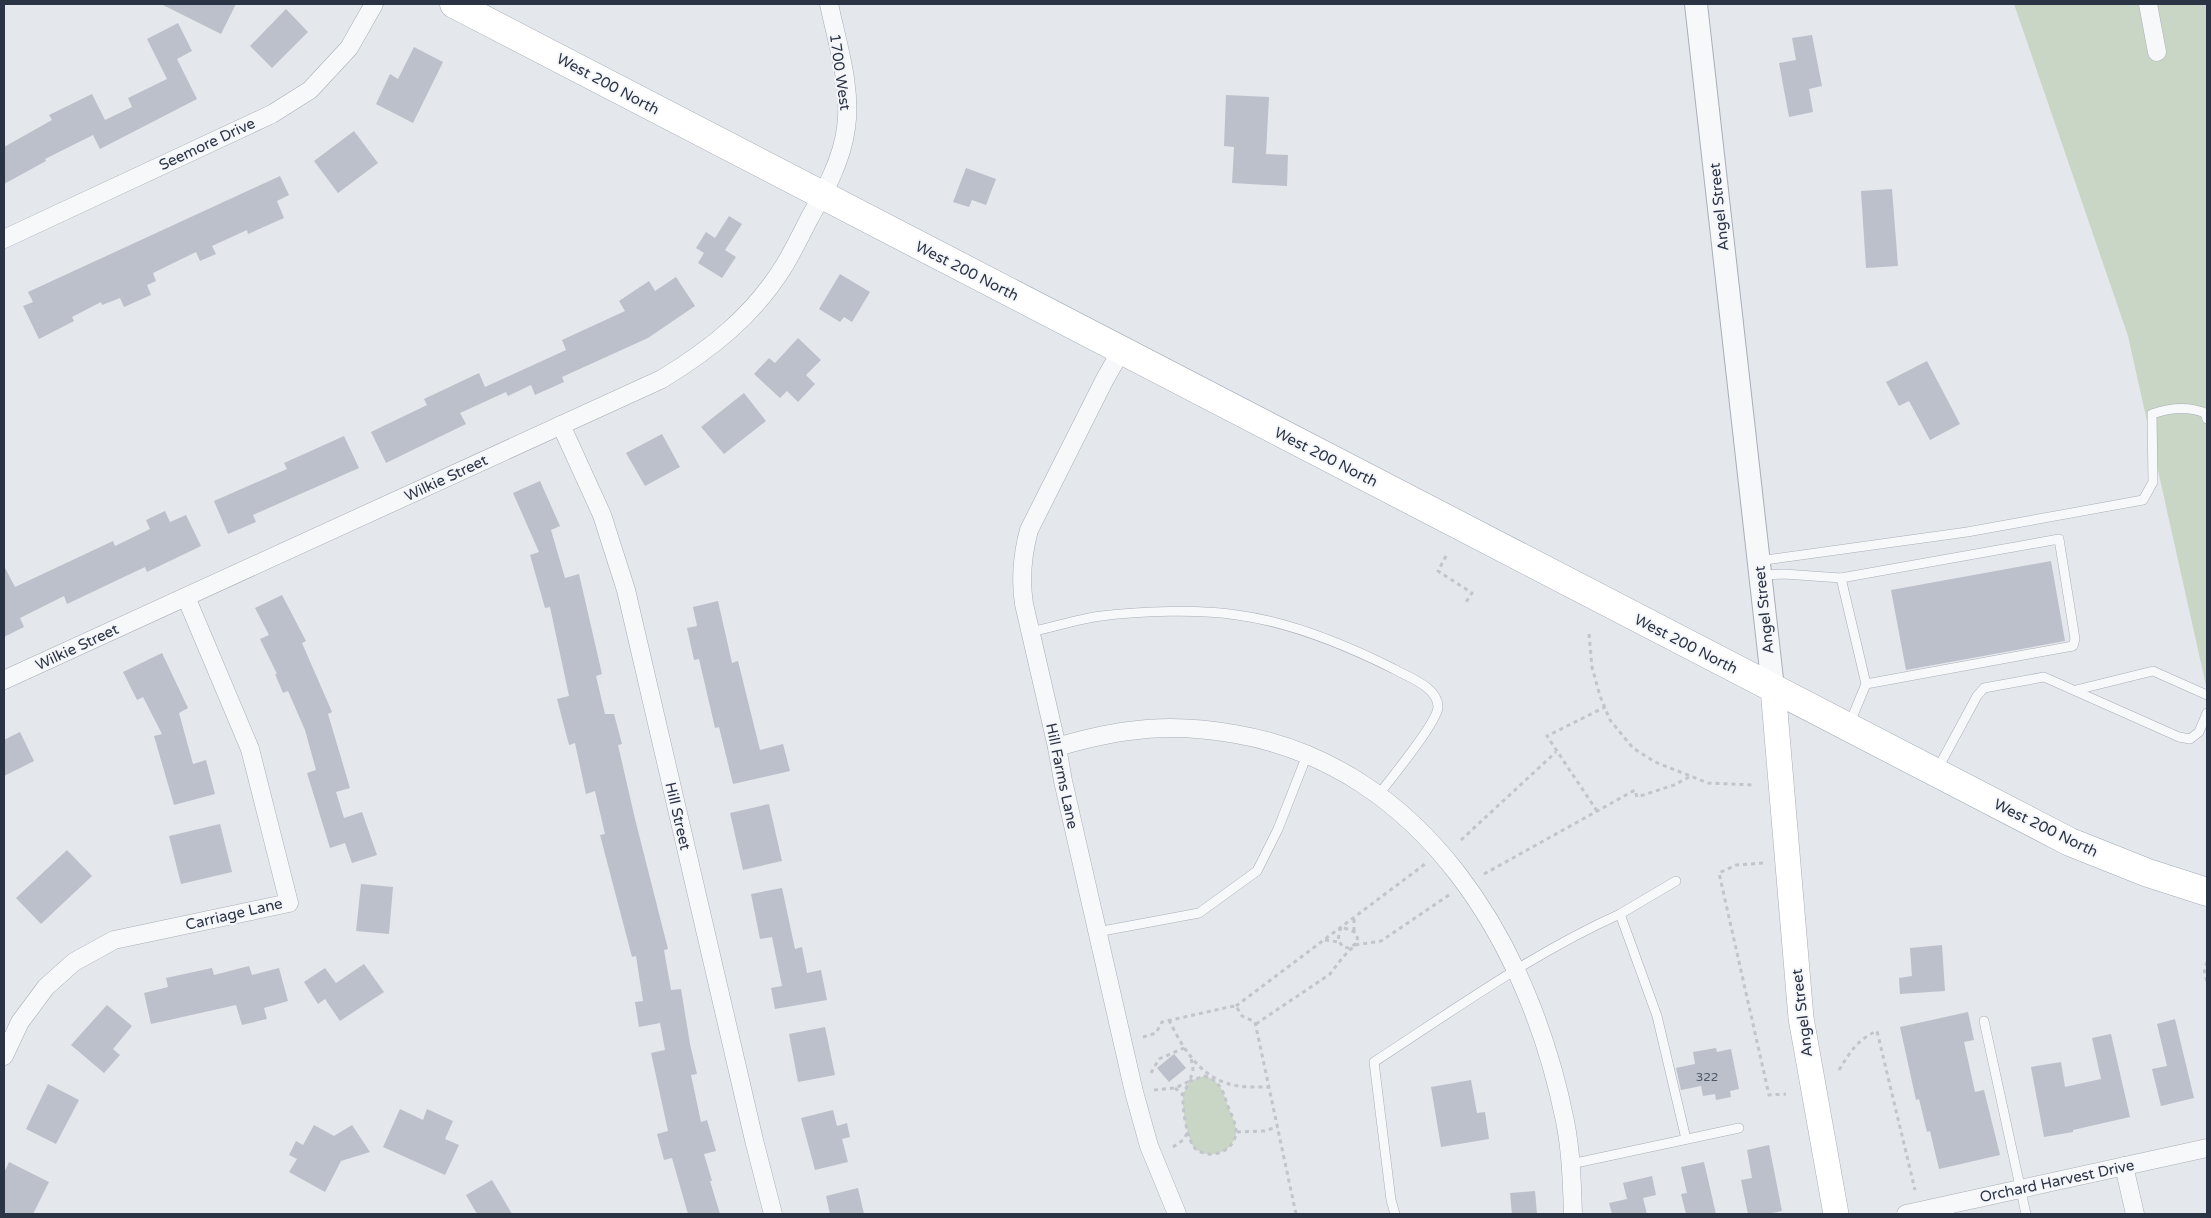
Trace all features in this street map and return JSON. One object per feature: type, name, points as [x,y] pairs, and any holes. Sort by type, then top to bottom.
[{"type":"main road","name":"West 200 North","points":[[454,4],[1848,728],[2078,845],[2148,873],[2207,892]]},
{"type":"main road","name":"Angel Street","points":[[1772,688],[1801,1018],[1836,1214]]},
{"type":"street","name":"Seemore Drive","points":[[4,239],[272,114],[310,90],[349,48],[374,4]]},
{"type":"street","name":"1700 West","points":[[822,196],[842,150],[847,127],[845,84],[830,4]]},
{"type":"street","name":"Angel Street","points":[[1696,4],[1772,688]]},
{"type":"street","points":[[2148,4],[2158,52]]},
{"type":"street","name":"Wilkie Street","points":[[4,680],[662,379],[699,357],[729,332],[756,304],[783,267],[822,196]]},
{"type":"street","name":"Hill Farms Lane","points":[[1122,351],[1105,379],[1029,530],[1022,555],[1020,581],[1097,932],[1144,1128],[1176,1214]]},
{"type":"street","name":"Hill Street","points":[[561,425],[602,515],[626,590],[754,1140],[773,1214]]},
{"type":"street","name":"Carriage Lane","points":[[4,1056],[20,1022],[46,987],[74,962],[114,940],[288,904],[250,749],[186,597]]},
{"type":"street","points":[[1057,747],[1131,730],[1173,728],[1218,731],[1264,739],[1307,755],[1344,772],[1379,794],[1422,831],[1458,873],[1489,921],[1515,970],[1544,1042],[1565,1122],[1571,1164],[1573,1214]]},
{"type":"street","name":"Orchard Harvest Drive","points":[[1906,1214],[2207,1148]]},
{"type":"street","points":[[2124,1166],[2135,1214]]},
{"type":"lane","points":[[1759,568],[2143,500],[2153,482],[2152,414],[2165,410],[2194,408],[2205,413],[2207,419]]},
{"type":"lane","points":[[1759,568],[1784,574],[1841,578],[2059,539],[2075,639],[2073,646],[1866,684]]},
{"type":"lane","points":[[1841,578],[1866,684],[1848,728]]},
{"type":"lane","points":[[1031,632],[1107,616],[1178,612],[1237,615],[1323,637],[1364,654],[1420,683],[1433,693],[1438,706],[1436,716],[1379,794]]},
{"type":"lane","points":[[2076,690],[2153,671],[2207,695]]},
{"type":"lane","points":[[1936,773],[1977,696],[1984,688],[2044,677],[2179,737],[2190,739],[2199,732],[2207,713]]},
{"type":"lane","points":[[1097,932],[1199,913],[1258,871],[1278,829],[1307,755]]},
{"type":"lane","points":[[1395,1214],[1391,1200],[1374,1062],[1515,970],[1588,928],[1620,914],[1676,881]]},
{"type":"lane","points":[[1620,914],[1657,1016],[1686,1139]]},
{"type":"lane","points":[[1984,1021],[2026,1214]]},
{"type":"lane","points":[[1571,1164],[1739,1128]]},
{"type":"path","points":[[1446,556],[1438,570],[1472,593],[1464,605]]},
{"type":"path","points":[[1589,634],[1592,667],[1610,720],[1633,748],[1655,762],[1708,784],[1753,785]]},
{"type":"path","points":[[1597,811],[1547,736],[1605,707]]},
{"type":"path","points":[[1461,840],[1556,752]]},
{"type":"path","points":[[1484,874],[1634,790],[1637,797],[1674,786],[1689,777]]},
{"type":"path","points":[[1763,863],[1736,865],[1719,873],[1769,1095],[1786,1094]]},
{"type":"path","points":[[1143,1037],[1156,1033],[1162,1022],[1236,1006],[1425,864]]},
{"type":"path","points":[[1340,929],[1339,942],[1343,947],[1349,948],[1366,942],[1380,941],[1450,895]]},
{"type":"path","points":[[1256,1024],[1330,974],[1357,940],[1354,931],[1354,918]]},
{"type":"path","points":[[1340,929],[1354,931]]},
{"type":"path","points":[[1325,940],[1339,942]]},
{"type":"path","points":[[1357,940],[1366,942]]},
{"type":"path","points":[[1342,957],[1343,947]]},
{"type":"path","points":[[2207,962],[2204,969],[2207,982]]},
{"type":"path","points":[[1236,1006],[1242,1016],[1256,1024],[1296,1214]]},
{"type":"path","points":[[1169,1020],[1184,1048],[1214,1078],[1222,1089],[1237,1132],[1234,1142],[1225,1151],[1211,1155],[1197,1150],[1189,1141],[1183,1094],[1190,1081],[1193,1069],[1191,1057]]},
{"type":"path","points":[[1839,1070],[1852,1049],[1865,1036],[1877,1031],[1915,1190]]},
{"type":"path","points":[[1150,1073],[1159,1059],[1184,1048]]},
{"type":"path","points":[[1154,1090],[1175,1088],[1204,1076],[1242,1086],[1269,1087]]},
{"type":"path","points":[[1175,1088],[1183,1094]]},
{"type":"path","points":[[1237,1132],[1264,1131],[1278,1127]]},
{"type":"path","points":[[1173,1147],[1183,1140],[1188,1132]]},
{"type":"green space","points":[[2014,4],[2207,4],[2207,690],[2128,336]]},
{"type":"green space","points":[[1204,1076],[1217,1083],[1222,1090],[1236,1130],[1231,1145],[1227,1149],[1215,1154],[1203,1153],[1193,1146],[1184,1116],[1184,1092],[1190,1081]]},
{"type":"building","points":[[161,4],[236,4],[221,34]]},
{"type":"building","points":[[286,9],[308,32],[272,68],[250,46]]},
{"type":"building","points":[[178,23],[192,51],[177,59],[197,99],[100,149],[93,135],[45,159],[46,161],[4,184],[4,147],[52,120],[49,115],[92,94],[105,120],[132,107],[128,98],[167,79],[147,39]]},
{"type":"building","points":[[1812,35],[1822,86],[1809,89],[1813,112],[1789,117],[1779,63],[1796,60],[1792,38]]},
{"type":"building","points":[[414,47],[443,62],[413,123],[376,104],[390,74],[398,79]]},
{"type":"building","points":[[1226,95],[1269,97],[1266,154],[1288,155],[1287,186],[1232,183],[1234,147],[1224,146]]},
{"type":"building","points":[[354,131],[378,163],[338,193],[314,161]]},
{"type":"building","points":[[966,168],[996,179],[986,205],[972,200],[969,207],[953,202]]},
{"type":"building","points":[[280,176],[289,195],[277,201],[284,218],[248,234],[247,230],[212,246],[216,254],[200,261],[196,252],[153,273],[156,281],[147,285],[151,295],[124,307],[120,298],[102,305],[101,302],[72,317],[74,321],[39,339],[23,306],[33,302],[28,292]]},
{"type":"building","points":[[1892,189],[1898,266],[1866,268],[1861,191]]},
{"type":"building","points":[[729,216],[742,224],[725,250],[736,257],[722,278],[698,263],[704,253],[696,248],[706,232],[715,238]]},
{"type":"building","points":[[840,274],[870,292],[852,322],[844,317],[840,322],[819,309]]},
{"type":"building","points":[[676,277],[695,306],[648,338],[562,377],[564,382],[535,395],[531,385],[508,396],[506,392],[460,413],[466,424],[386,463],[371,432],[427,405],[424,399],[479,373],[485,387],[566,350],[562,340],[625,311],[619,301],[649,281],[655,291]]},
{"type":"building","points":[[798,338],[821,360],[806,375],[815,384],[798,402],[787,391],[780,398],[754,374],[769,358],[775,363]]},
{"type":"building","points":[[1927,361],[1960,424],[1930,440],[1909,401],[1899,406],[1886,382]]},
{"type":"building","points":[[744,393],[766,421],[724,454],[701,427]]},
{"type":"building","points":[[662,434],[680,467],[645,486],[626,453]]},
{"type":"building","points":[[344,436],[359,468],[253,515],[256,522],[228,534],[214,501],[287,469],[284,463]]},
{"type":"building","points":[[540,481],[560,526],[551,530],[565,578],[579,574],[602,674],[596,676],[605,714],[614,714],[622,744],[618,745],[668,949],[664,950],[671,990],[681,989],[697,1074],[691,1075],[701,1122],[707,1120],[716,1151],[704,1154],[720,1214],[688,1214],[672,1158],[664,1160],[657,1134],[668,1131],[651,1053],[665,1050],[660,1023],[639,1027],[635,1002],[643,1001],[636,956],[632,957],[600,835],[605,834],[595,791],[586,794],[575,743],[569,745],[557,699],[569,696],[550,607],[545,608],[530,555],[539,552],[513,493]]},
{"type":"building","points":[[165,511],[170,522],[186,515],[201,546],[147,572],[145,567],[67,604],[64,596],[20,618],[24,627],[4,637],[4,566],[15,587],[113,541],[115,546],[150,529],[146,520]]},
{"type":"building","points":[[2051,561],[2065,641],[1906,670],[1891,590]]},
{"type":"building","points":[[282,595],[306,641],[302,643],[332,712],[328,714],[350,788],[336,792],[344,818],[362,812],[377,855],[352,863],[345,843],[330,848],[307,773],[316,770],[305,730],[288,691],[283,693],[275,674],[277,674],[260,639],[269,635],[255,608]]},
{"type":"building","points":[[718,601],[732,663],[738,661],[760,750],[783,744],[790,771],[733,784],[719,727],[715,728],[699,659],[694,660],[687,628],[697,626],[693,607]]},
{"type":"building","points":[[162,653],[188,708],[179,713],[193,764],[206,760],[215,794],[174,805],[154,736],[162,734],[143,697],[137,700],[123,672]]},
{"type":"building","points":[[20,732],[34,761],[4,776],[4,740]]},
{"type":"building","points":[[769,804],[782,861],[743,870],[730,813]]},
{"type":"building","points":[[220,824],[232,872],[181,884],[169,836]]},
{"type":"building","points":[[67,850],[92,876],[41,924],[16,898]]},
{"type":"building","points":[[361,884],[393,887],[389,934],[356,931]]},
{"type":"building","points":[[782,888],[795,949],[802,947],[807,973],[821,970],[827,1000],[775,1009],[771,988],[782,986],[772,937],[760,939],[751,894]]},
{"type":"building","points":[[1942,945],[1945,991],[1900,994],[1899,978],[1912,976],[1910,948]]},
{"type":"building","points":[[364,964],[384,992],[340,1021],[325,999],[318,1004],[304,982],[325,968],[336,983]]},
{"type":"building","points":[[249,966],[252,975],[279,968],[288,1001],[264,1008],[267,1019],[242,1025],[236,1005],[151,1024],[144,993],[168,987],[166,978],[212,968],[214,975]]},
{"type":"building","points":[[107,1005],[132,1026],[113,1049],[120,1055],[104,1073],[71,1045]]},
{"type":"building","points":[[1968,1012],[1974,1040],[1964,1042],[1975,1092],[1984,1090],[2000,1155],[1939,1169],[1930,1131],[1927,1132],[1919,1099],[1916,1100],[1900,1027]]},
{"type":"building","points":[[2175,1019],[2194,1098],[2161,1106],[2152,1069],[2167,1066],[2157,1024]]},
{"type":"building","points":[[825,1027],[835,1075],[798,1082],[789,1034]]},
{"type":"building","points":[[2111,1034],[2130,1117],[2073,1130],[2073,1132],[2044,1137],[2031,1067],[2061,1062],[2065,1087],[2101,1079],[2092,1038]]},
{"type":"building","points":[[1716,1048],[1717,1052],[1731,1049],[1739,1089],[1730,1091],[1731,1097],[1716,1100],[1715,1094],[1703,1096],[1701,1086],[1681,1090],[1676,1068],[1695,1064],[1693,1052]]},
{"type":"building","points":[[1174,1054],[1186,1068],[1169,1082],[1157,1068]]},
{"type":"building","points":[[1471,1080],[1477,1113],[1485,1112],[1489,1139],[1441,1147],[1431,1087]]},
{"type":"building","points":[[48,1084],[79,1100],[56,1144],[26,1129]]},
{"type":"building","points":[[400,1109],[423,1120],[427,1109],[453,1121],[445,1139],[459,1145],[445,1175],[383,1147]]},
{"type":"building","points":[[833,1110],[837,1126],[847,1123],[850,1137],[842,1139],[848,1162],[815,1170],[801,1118]]},
{"type":"building","points":[[314,1125],[334,1136],[352,1125],[370,1152],[341,1161],[325,1192],[289,1172],[297,1159],[289,1155],[296,1141],[303,1145]]},
{"type":"building","points":[[1769,1145],[1782,1211],[1766,1214],[1748,1214],[1741,1180],[1752,1178],[1747,1150]]},
{"type":"building","points":[[9,1162],[49,1182],[33,1214],[4,1214],[4,1173]]},
{"type":"building","points":[[1704,1162],[1716,1214],[1686,1214],[1681,1194],[1687,1193],[1681,1167]]},
{"type":"building","points":[[1652,1176],[1656,1195],[1643,1198],[1647,1214],[1612,1214],[1609,1203],[1627,1199],[1623,1183]]},
{"type":"building","points":[[492,1180],[512,1214],[477,1214],[466,1195]]},
{"type":"building","points":[[858,1188],[864,1214],[830,1214],[826,1196]]},
{"type":"building","points":[[1535,1191],[1537,1214],[1512,1214],[1510,1193]]}]
